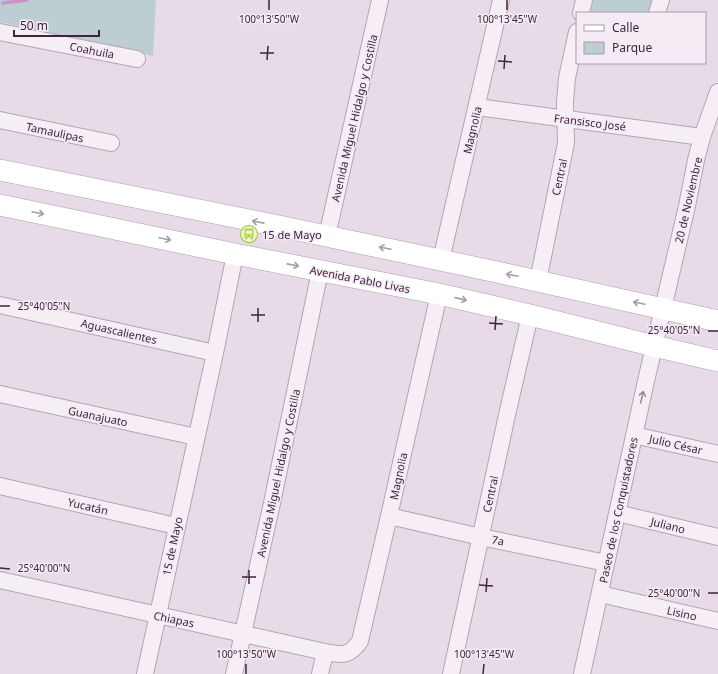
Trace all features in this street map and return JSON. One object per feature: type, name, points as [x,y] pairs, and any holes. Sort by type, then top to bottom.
[{"type":"main road","points":[[0,170],[327,236],[718,321]]},
{"type":"main road","name":"Avenida Pablo Livas","points":[[0,205],[235,254],[439,294],[718,361]]},
{"type":"street","name":"Avenida Miguel Hidalgo y Costilla","points":[[327,236],[380,0]]},
{"type":"street","name":"Magnolia","points":[[441,260],[501,0]]},
{"type":"street","points":[[581,12],[584,0]]},
{"type":"street","points":[[657,12],[661,0]]},
{"type":"street","name":"Coahuila","points":[[0,32],[137,59]]},
{"type":"street","name":"Central","points":[[538,281],[566,143],[565,102],[567,78],[576,40]]},
{"type":"street","name":"20 de Noviembre","points":[[654,346],[702,137],[713,119],[718,92]]},
{"type":"street","name":"Fransisco José","points":[[477,107],[702,137]]},
{"type":"street","name":"Tamaulipas","points":[[0,120],[111,143]]},
{"type":"street","name":"15 de Mayo","points":[[145,674],[235,254]]},
{"type":"street","name":"Avenida Miguel Hidalgo y Costilla","points":[[234,674],[272,503],[320,271]]},
{"type":"street","name":"Magnolia","points":[[348,654],[360,641],[439,294]]},
{"type":"street","name":"Aguascalientes","points":[[0,305],[215,353]]},
{"type":"street","name":"Central","points":[[451,674],[530,315]]},
{"type":"street","name":"Paseo de los Conquistadores","points":[[582,674],[654,346]]},
{"type":"street","name":"Guanajuato","points":[[0,394],[196,437]]},
{"type":"street","name":"Julio César","points":[[634,435],[718,454]]},
{"type":"street","name":"Yucatán","points":[[0,486],[176,526]]},
{"type":"street","name":"Juliano","points":[[617,513],[718,537]]},
{"type":"street","name":"7a","points":[[389,516],[606,563]]},
{"type":"street","name":"Chiapas","points":[[0,580],[325,652],[348,654]]},
{"type":"street","name":"Lisino","points":[[600,594],[718,621]]},
{"type":"street","points":[[320,674],[325,652]]},
{"type":"green space","points":[[0,0],[156,0],[153,56],[0,22]]},
{"type":"green space","points":[[593,0],[655,0],[651,12],[590,12]]},
{"type":"waterway","points":[[3,3],[27,0]]},
{"type":"place","name":"15 de Mayo","points":[[249,234]]}]
